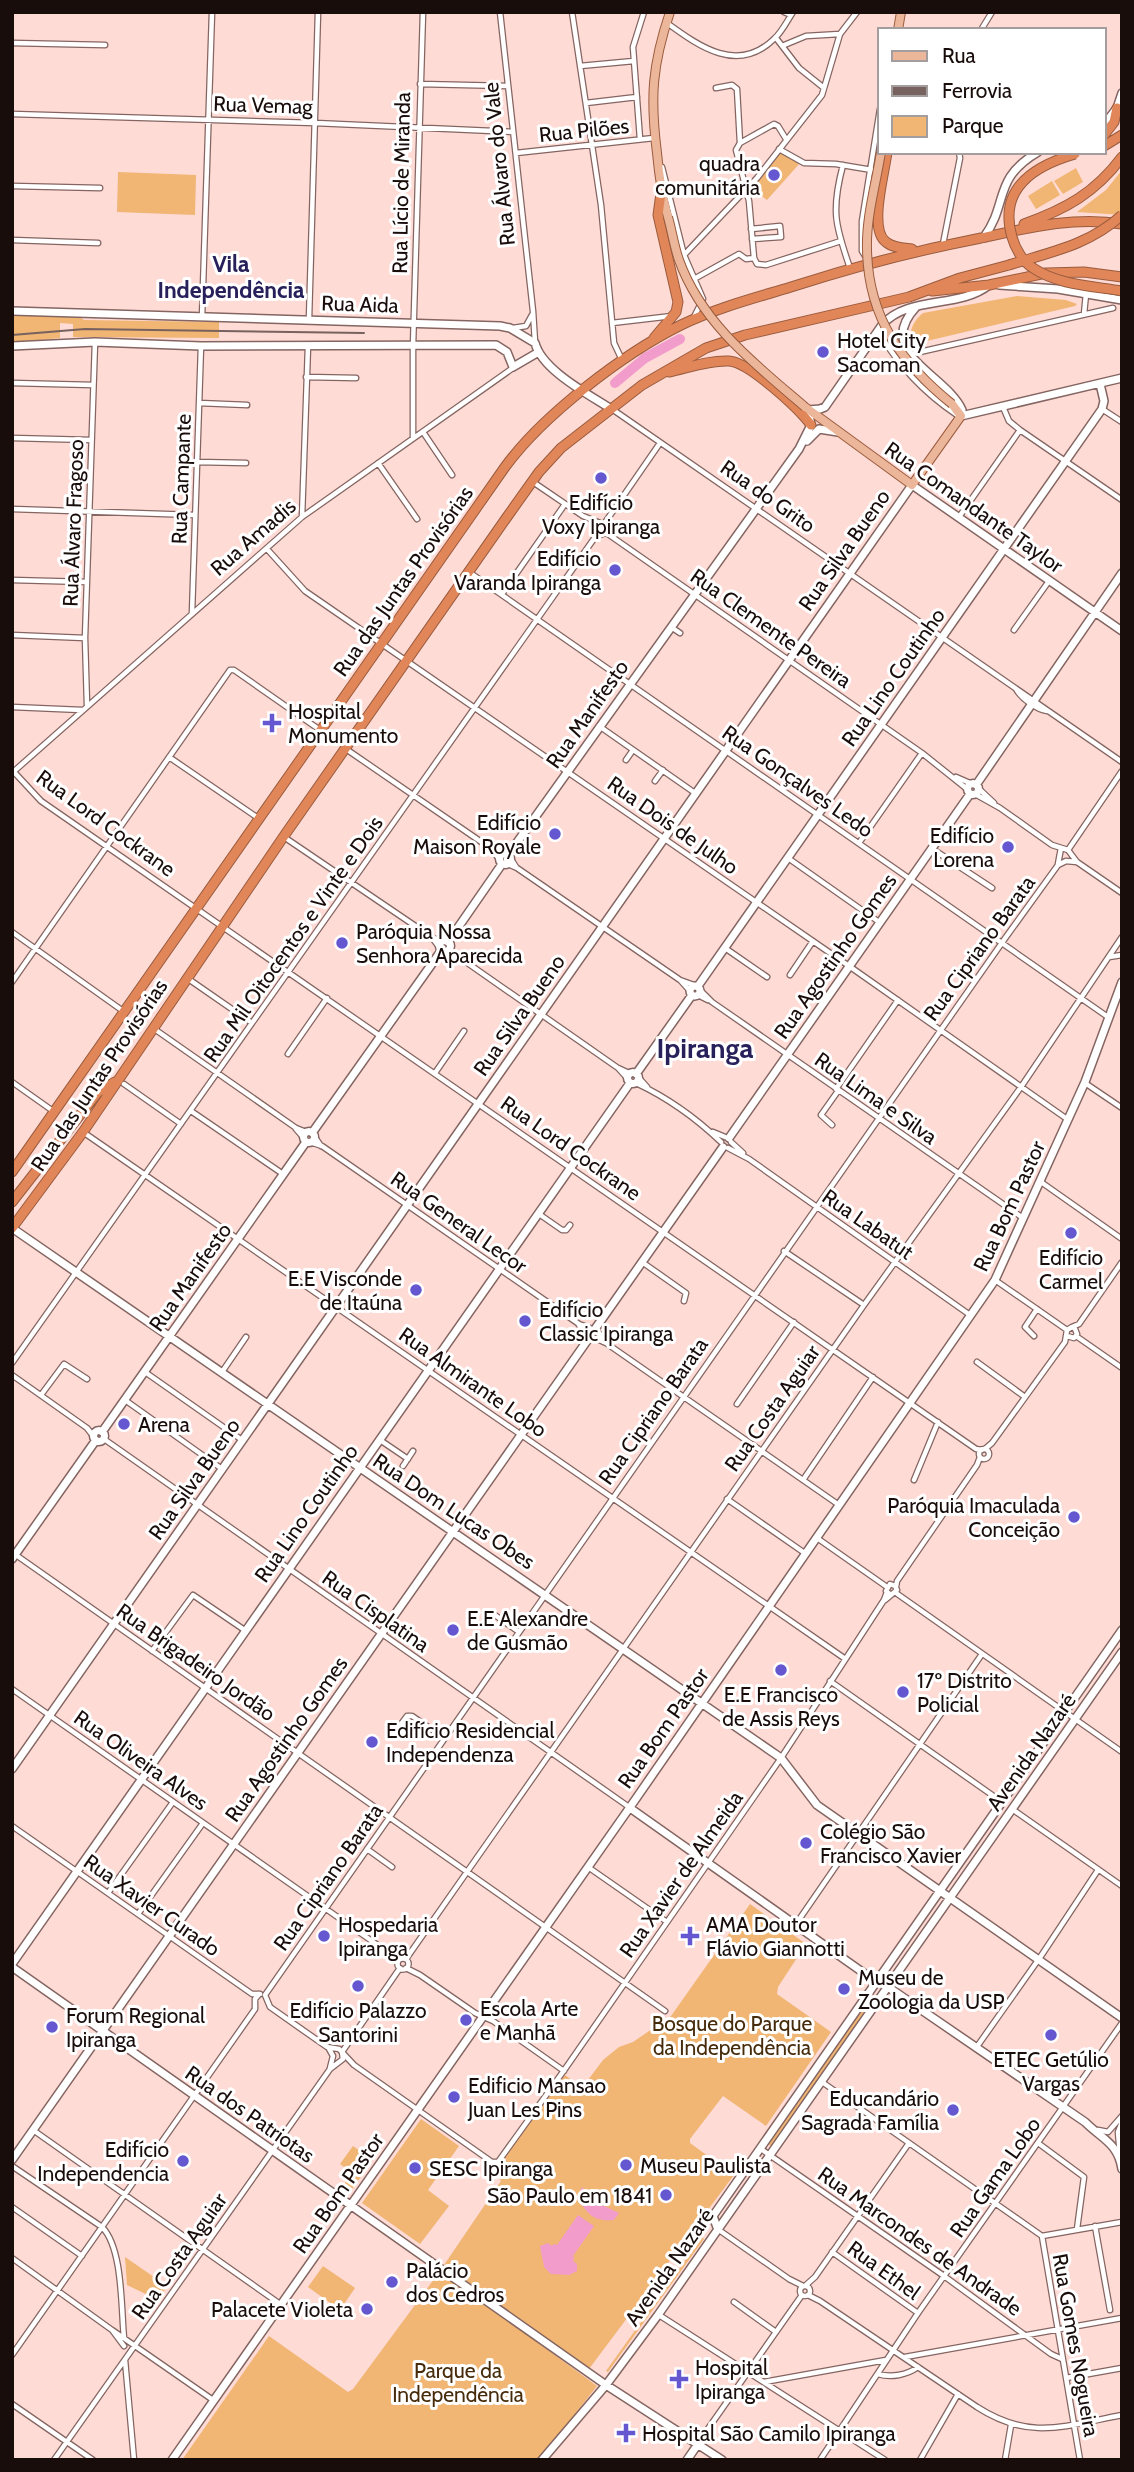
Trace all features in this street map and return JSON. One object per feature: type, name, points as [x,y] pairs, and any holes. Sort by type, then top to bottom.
[{"type":"highway","points":[[1106,132],[1114,122],[1117,108]]},
{"type":"highway","points":[[1106,145],[1122,135]]},
{"type":"highway","points":[[887,154],[877,228],[881,238],[890,245],[917,250]]},
{"type":"highway","points":[[1076,154],[1043,165],[1025,178],[1016,191],[1010,208],[1009,225],[1013,242],[1030,267],[1048,276],[1122,290]]},
{"type":"highway","points":[[996,234],[1072,204],[1095,188],[1122,157]]},
{"type":"highway","points":[[648,345],[673,316],[678,302],[658,215],[662,193]]},
{"type":"highway","name":"Rua das Juntas Provisórias","points":[[927,292],[960,278],[1080,244],[1106,229],[1122,215]]},
{"type":"highway","points":[[996,234],[1070,222],[1122,224]]},
{"type":"highway","name":"Rua das Juntas Provisórias","points":[[12,1172],[124,1011],[199,910],[258,818],[384,645],[521,446],[556,412],[623,361],[688,323],[739,303],[869,262],[996,234]]},
{"type":"highway","points":[[992,284],[1046,272],[1084,272],[1122,277]]},
{"type":"highway","name":"Rua das Juntas Provisórias","points":[[12,1228],[121,1082],[152,1028],[220,925],[345,748],[404,658],[469,572],[532,481],[561,447],[608,407],[657,375],[706,348],[745,335],[927,292],[992,284]]},
{"type":"highway","points":[[657,375],[703,364],[737,362],[796,408],[811,425]]},
{"type":"highway","points":[[12,1202],[98,1092],[121,1082]]},
{"type":"main road","name":"Rua Comandante Taylor","points":[[670,12],[656,58],[653,83],[652,106],[657,159],[662,193],[679,259],[702,305],[735,346],[807,409],[1122,631]]},
{"type":"main road","points":[[1106,122],[1117,108],[1122,93]]},
{"type":"main road","points":[[881,154],[867,246],[873,295],[885,327],[897,348],[920,376],[952,404],[961,416]]},
{"type":"main road","points":[[984,237],[996,218],[1004,185],[1017,168],[1035,154]]},
{"type":"main road","points":[[799,449],[811,425],[807,409],[825,407],[878,331],[893,315],[973,294],[992,284]]},
{"type":"main road","name":"Rua das Juntas Provisórias","points":[[992,284],[1058,289],[1122,300]]},
{"type":"main road","points":[[917,307],[908,317],[903,340],[921,368],[955,398],[962,410],[961,416]]},
{"type":"main road","name":"Rua Aida","points":[[12,311],[510,328],[535,343]]},
{"type":"main road","name":"Rua Aida","points":[[12,346],[95,342],[201,346],[496,345],[507,352],[513,367]]},
{"type":"main road","name":"Rua Álvaro do Vale","points":[[535,343],[537,353]]},
{"type":"main road","name":"Rua Amadis","points":[[513,367],[537,353]]},
{"type":"main road","name":"Rua do Grito","points":[[537,353],[556,371],[608,407]]},
{"type":"main road","points":[[961,416],[1122,378]]},
{"type":"main road","points":[[1100,384],[1104,401],[1102,409]]},
{"type":"main road","name":"Rua Lino Coutinho","points":[[12,1966],[1102,409]]},
{"type":"main road","name":"Rua Silva Bueno","points":[[12,1769],[961,416]]},
{"type":"main road","points":[[756,508],[799,449],[819,429],[838,432]]},
{"type":"main road","name":"Rua Manifesto","points":[[13,1555],[756,508]]},
{"type":"main road","name":"Rua Agostinho Gomes","points":[[12,2160],[726,1143],[1122,573]]},
{"type":"main road","name":"Rua Bom Pastor","points":[[172,2460],[630,1808],[995,1280],[1068,1120],[1122,982]]},
{"type":"main road","name":"Rua Dom Lucas Obes","points":[[12,1228],[781,1758],[817,1805],[1122,2021]]},
{"type":"main road","name":"Avenida Nazaré","points":[[718,2230],[713,2216],[1122,1630]]},
{"type":"main road","name":"Avenida Nazaré","points":[[546,2459],[658,2315],[1122,1653]]},
{"type":"main road","points":[[630,1808],[795,1925],[1085,2122],[1115,2147],[1122,2169]]},
{"type":"main road","name":"Rua dos Patriotas","points":[[12,1966],[606,2385],[722,2460]]},
{"type":"main road","points":[[687,2460],[698,2444]]},
{"type":"street","points":[[202,317],[212,12]]},
{"type":"street","points":[[309,320],[318,12]]},
{"type":"street","name":"Rua Lício de Miranda","points":[[413,439],[413,346],[423,12]]},
{"type":"street","name":"Rua Álvaro do Vale","points":[[500,12],[535,343]]},
{"type":"street","points":[[572,12],[593,144],[615,348],[623,361]]},
{"type":"street","points":[[640,139],[633,47],[643,12]]},
{"type":"street","points":[[667,22],[707,50],[722,55],[739,56],[755,51],[776,38],[792,14],[784,12]]},
{"type":"street","points":[[684,256],[746,191],[822,95],[840,34],[857,12]]},
{"type":"street","points":[[982,28],[992,12]]},
{"type":"street","points":[[782,46],[806,36],[840,34]]},
{"type":"street","points":[[776,38],[799,68],[824,88]]},
{"type":"street","points":[[12,43],[105,46]]},
{"type":"street","points":[[579,66],[634,61]]},
{"type":"street","points":[[420,84],[508,86]]},
{"type":"street","points":[[716,88],[732,85],[737,89],[739,145]]},
{"type":"street","points":[[586,103],[637,97]]},
{"type":"street","name":"Rua Vemag","points":[[12,114],[315,122],[513,132]]},
{"type":"street","points":[[786,139],[774,124],[739,145],[736,150],[750,201],[754,258],[757,264],[766,265],[841,242]]},
{"type":"street","points":[[869,262],[863,255],[862,221],[878,124]]},
{"type":"street","name":"Rua Pilões","points":[[516,153],[655,138]]},
{"type":"street","points":[[779,149],[804,163],[872,170]]},
{"type":"street","points":[[943,245],[959,154]]},
{"type":"street","points":[[657,159],[662,167],[684,256],[703,299],[699,310],[688,323]]},
{"type":"street","points":[[843,165],[835,195],[836,219],[850,268]]},
{"type":"street","points":[[12,186],[100,188]]},
{"type":"street","points":[[751,229],[780,226],[781,237],[752,239]]},
{"type":"street","points":[[12,240],[98,243]]},
{"type":"street","points":[[694,279],[738,254],[746,259],[754,258]]},
{"type":"street","points":[[1084,314],[1086,294]]},
{"type":"street","points":[[910,354],[1113,308]]},
{"type":"street","points":[[510,328],[526,326],[533,311]]},
{"type":"street","points":[[612,323],[673,316]]},
{"type":"street","points":[[878,331],[911,377],[936,400],[961,416]]},
{"type":"street","name":"Rua Álvaro Fragoso","points":[[85,708],[95,342]]},
{"type":"street","name":"Rua Campante","points":[[192,613],[201,346]]},
{"type":"street","points":[[302,517],[308,346]]},
{"type":"street","name":"Rua Amadis","points":[[13,773],[302,517],[513,367]]},
{"type":"street","points":[[306,377],[356,379]]},
{"type":"street","points":[[12,383],[93,385]]},
{"type":"street","points":[[199,403],[247,405]]},
{"type":"street","name":"Rua do Grito","points":[[608,407],[1122,762]]},
{"type":"street","points":[[1003,407],[1009,421],[1020,430],[1122,500]]},
{"type":"street","points":[[1102,409],[1122,422]]},
{"type":"street","points":[[959,517],[1020,430]]},
{"type":"street","points":[[423,432],[452,475]]},
{"type":"street","points":[[12,438],[91,440]]},
{"type":"street","points":[[602,524],[660,443]]},
{"type":"street","points":[[197,462],[246,463]]},
{"type":"street","points":[[378,463],[418,519]]},
{"type":"street","points":[[532,481],[583,516],[597,531],[605,532],[602,524],[583,516]]},
{"type":"street","points":[[502,594],[565,503]]},
{"type":"street","points":[[12,509],[195,514]]},
{"type":"street","name":"Rua Mil Oitocentos e Vinte e Dois","points":[[12,1363],[414,796],[602,524]]},
{"type":"street","name":"Rua Clemente Pereira","points":[[605,532],[1060,851],[1068,849]]},
{"type":"street","name":"Rua Dois de Julho","points":[[267,549],[305,591],[1068,1120]]},
{"type":"street","name":"Rua Gonçalves Ledo","points":[[469,572],[1108,1017]]},
{"type":"street","points":[[12,580],[87,582]]},
{"type":"street","points":[[1014,630],[1049,581]]},
{"type":"street","points":[[671,626],[680,634]]},
{"type":"street","points":[[12,635],[85,638]]},
{"type":"street","points":[[12,982],[106,845],[232,670],[320,730]]},
{"type":"street","points":[[12,707],[85,708]]},
{"type":"street","points":[[69,709],[72,720]]},
{"type":"street","points":[[599,726],[695,793]]},
{"type":"street","name":"Rua Lima e Silva","points":[[345,748],[1023,1219]]},
{"type":"street","points":[[625,760],[633,750]]},
{"type":"street","points":[[859,843],[922,753]]},
{"type":"street","points":[[169,757],[258,818]]},
{"type":"street","points":[[655,781],[663,771]]},
{"type":"street","points":[[1122,771],[1068,849],[1077,862],[1122,893]]},
{"type":"street","name":"Rua Lord Cockrane","points":[[13,773],[35,796],[982,1453]]},
{"type":"street","name":"Rua Labatut","points":[[284,836],[970,1315]]},
{"type":"street","points":[[932,848],[992,888]]},
{"type":"street","points":[[1058,865],[1060,851]]},
{"type":"street","points":[[788,858],[879,922]]},
{"type":"street","name":"Rua Cipriano Barata","points":[[12,2355],[255,2009],[255,1999],[262,1995],[325,1909],[1002,942],[1058,865],[1066,861],[1077,862]]},
{"type":"street","points":[[12,932],[124,1011]]},
{"type":"street","name":"Rua Costa Aguiar","points":[[54,2460],[330,2069],[343,2059],[342,2052],[727,1499],[1021,1087],[1122,937]]},
{"type":"street","points":[[790,975],[813,942]]},
{"type":"street","points":[[725,948],[767,977]]},
{"type":"street","points":[[1109,957],[1122,955]]},
{"type":"street","points":[[187,977],[252,1023]]},
{"type":"street","points":[[288,1054],[327,998]]},
{"type":"street","points":[[832,1125],[821,1115],[898,1000]]},
{"type":"street","name":"Rua General Lecor","points":[[152,1028],[839,1505]]},
{"type":"street","points":[[435,1073],[464,1031]]},
{"type":"street","points":[[12,1082],[54,1111]]},
{"type":"street","points":[[121,1082],[181,1124]]},
{"type":"street","points":[[1084,1082],[1122,1108]]},
{"type":"street","points":[[191,1111],[283,1174]]},
{"type":"street","name":"Rua Almirante Lobo","points":[[83,1132],[845,1658]]},
{"type":"street","points":[[1041,1182],[1122,1239]]},
{"type":"street","points":[[539,1214],[562,1230],[566,1230],[570,1225]]},
{"type":"street","points":[[784,1251],[864,1305]]},
{"type":"street","points":[[642,1262],[686,1293],[684,1301]]},
{"type":"street","name":"Rua Xavier de Almeida","points":[[418,2110],[492,2162],[498,2162],[781,1758],[845,1658],[977,1465],[982,1453],[992,1443],[1122,1262]]},
{"type":"street","points":[[995,1280],[1122,1368]]},
{"type":"street","points":[[1034,1336],[1024,1327],[1037,1309]]},
{"type":"street","points":[[737,1404],[794,1322]]},
{"type":"street","points":[[222,1372],[246,1337]]},
{"type":"street","points":[[977,1362],[1025,1397]]},
{"type":"street","points":[[41,1395],[64,1364],[87,1380]]},
{"type":"street","points":[[145,1372],[242,1440]]},
{"type":"street","name":"Rua Cisplatina","points":[[12,1375],[630,1808]]},
{"type":"street","points":[[803,1480],[873,1377]]},
{"type":"street","points":[[125,1400],[222,1469]]},
{"type":"street","points":[[914,1480],[938,1422]]},
{"type":"street","points":[[379,1439],[408,1459]]},
{"type":"street","points":[[402,1466],[413,1451]]},
{"type":"street","points":[[727,1499],[806,1554]]},
{"type":"street","points":[[817,1538],[1122,1752]]},
{"type":"street","name":"Rua Brigadeiro Jordão","points":[[13,1555],[665,2011]]},
{"type":"street","points":[[152,1651],[193,1595],[246,1631]]},
{"type":"street","points":[[492,1613],[519,1632]]},
{"type":"street","points":[[795,1925],[982,1654]]},
{"type":"street","points":[[830,1681],[1002,1802]]},
{"type":"street","name":"Rua Oliveira Alves","points":[[12,1689],[388,1953],[564,2071]]},
{"type":"street","points":[[401,1724],[407,1716],[412,1716],[444,1738]]},
{"type":"street","points":[[108,1893],[173,1802]]},
{"type":"street","points":[[1012,1809],[1122,1886]]},
{"type":"street","points":[[384,1824],[395,1821]]},
{"type":"street","points":[[138,1914],[203,1823]]},
{"type":"street","name":"Rua Xavier Curado","points":[[12,1826],[253,1994],[262,1995]]},
{"type":"street","points":[[367,1849],[392,1867]]},
{"type":"street","points":[[588,1867],[667,1922]]},
{"type":"street","points":[[976,2048],[1098,1870]]},
{"type":"street","points":[[463,1878],[476,1878]]},
{"type":"street","points":[[262,1995],[270,2007],[327,2047],[342,2052],[354,2065],[418,2110]]},
{"type":"street","points":[[255,2009],[270,2007]]},
{"type":"street","name":"Rua Gama Lobo","points":[[820,2460],[918,2313],[1064,2108],[1122,2021]]},
{"type":"street","points":[[327,2047],[333,2056],[330,2069]]},
{"type":"street","points":[[822,2081],[1042,2236],[1122,2221]]},
{"type":"street","points":[[1085,2122],[1105,2133],[1122,2116]]},
{"type":"street","points":[[1120,2156],[1118,2132],[1122,2122]]},
{"type":"street","points":[[33,2130],[281,2305]]},
{"type":"street","points":[[698,2444],[909,2143]]},
{"type":"street","points":[[1038,2143],[1084,2177],[1077,2229]]},
{"type":"street","name":"Rua Marcondes de Andrade","points":[[760,2148],[1051,2354],[1062,2359]]},
{"type":"street","points":[[12,2166],[102,2227],[113,2244],[124,2338]]},
{"type":"street","points":[[12,2207],[82,2256]]},
{"type":"street","points":[[1095,2226],[1110,2310]]},
{"type":"street","points":[[718,2230],[990,2416],[1030,2429],[1122,2416]]},
{"type":"street","name":"Rua Gomes Nogueira","points":[[1042,2236],[1080,2460]]},
{"type":"street","name":"Rua Ethel","points":[[832,2252],[918,2313]]},
{"type":"street","points":[[12,2258],[130,2342]]},
{"type":"street","points":[[734,2302],[776,2332]]},
{"type":"street","points":[[658,2315],[885,2460]]},
{"type":"street","points":[[904,2357],[1122,2318]]},
{"type":"street","points":[[112,2330],[124,2346],[125,2352],[151,2357],[214,2401]]},
{"type":"street","points":[[130,2342],[134,2460]]},
{"type":"street","points":[[124,2346],[130,2342]]},
{"type":"street","points":[[764,2382],[887,2360]]},
{"type":"street","points":[[878,2374],[892,2375],[918,2367]]},
{"type":"street","points":[[1066,2378],[1122,2368]]},
{"type":"street","points":[[920,2460],[958,2394]]},
{"type":"street","points":[[12,2404],[93,2460]]},
{"type":"street","points":[[1005,2460],[1011,2425]]},
{"type":"green space","name":"quadra comunitária","points":[[779,149],[800,163],[767,200],[750,187]]},
{"type":"green space","points":[[1076,168],[1083,182],[1063,194],[1054,181]]},
{"type":"green space","points":[[1122,170],[1122,215],[1077,212],[1106,190]]},
{"type":"green space","points":[[118,172],[196,175],[195,215],[117,212]]},
{"type":"green space","points":[[1052,181],[1060,195],[1036,209],[1028,196]]},
{"type":"green space","points":[[1017,296],[1066,300],[1077,304],[914,344],[912,340],[912,327],[923,313]]},
{"type":"green space","points":[[12,314],[80,317],[84,320],[219,322],[219,338],[73,337],[73,324],[60,323],[60,338],[12,343]]},
{"type":"green space","name":"Parque da Independência","points":[[750,1904],[806,1944],[778,1987],[777,1994],[831,2032],[766,2126],[723,2096],[690,2139],[690,2143],[734,2175],[589,2369],[444,2265],[501,2181],[496,2169],[565,2075],[577,2084],[585,2084],[603,2060],[619,2047],[633,2042],[671,2016]]},
{"type":"green space","points":[[872,1993],[876,1996],[771,2146],[768,2144]]},
{"type":"green space","name":"SESC Ipiranga","points":[[421,2119],[459,2146],[428,2190],[449,2206],[420,2244],[362,2203]]},
{"type":"green space","points":[[353,2146],[373,2160],[350,2192],[342,2187],[352,2173],[340,2164]]},
{"type":"green space","points":[[702,2237],[704,2239],[608,2372],[606,2371]]},
{"type":"green space","points":[[125,2257],[167,2286],[158,2300],[127,2285]]},
{"type":"green space","points":[[323,2266],[355,2288],[340,2310],[308,2287]]},
{"type":"green space","name":"Parque da Independência","points":[[440,2271],[597,2386],[539,2460],[182,2460],[269,2336],[348,2392],[353,2389]]},
{"type":"shaded area","points":[[582,2187],[596,2202],[619,2213],[614,2220],[600,2220],[587,2212],[577,2197]]},
{"type":"shaded area","points":[[578,2215],[594,2226],[573,2256],[577,2271],[569,2275],[551,2274],[544,2267],[540,2246],[548,2243],[557,2245]]},
{"type":"waterway","points":[[615,383],[645,358],[680,339]]},
{"type":"railway","points":[[12,335],[85,329],[364,333]]},
{"type":"place","name":"quadra comunitária","points":[[774,175]]},
{"type":"place","name":"Hotel City Sacoman","points":[[823,352]]},
{"type":"place","name":"Edifício Voxy Ipiranga","points":[[601,478]]},
{"type":"place","name":"Edifício Varanda Ipiranga","points":[[615,570]]},
{"type":"place","name":"Hospital Monumento","points":[[272,723]]},
{"type":"place","name":"Edifício Maison Royale","points":[[555,834]]},
{"type":"place","name":"Edifício Lorena","points":[[1008,847]]},
{"type":"place","name":"Paróquia Nossa Senhora Aparecida","points":[[342,943]]},
{"type":"place","name":"Edifício Carmel","points":[[1071,1233]]},
{"type":"place","name":"E.E Visconde de Itaúna","points":[[416,1290]]},
{"type":"place","name":"Edifício Classic Ipiranga","points":[[525,1321]]},
{"type":"place","name":"Arena","points":[[124,1424]]},
{"type":"place","name":"Paróquia Imaculada Conceição","points":[[1074,1517]]},
{"type":"place","name":"E.E Alexandre de Gusmão","points":[[453,1630]]},
{"type":"place","name":"E.E Francisco de Assis Reys","points":[[781,1670]]},
{"type":"place","name":"17º Distrito Policial","points":[[903,1692]]},
{"type":"place","name":"Edifício Residencial Independenza","points":[[372,1742]]},
{"type":"place","name":"Colégio São Francisco Xavier","points":[[806,1843]]},
{"type":"place","name":"Hospedaria Ipiranga","points":[[324,1936]]},
{"type":"place","name":"AMA Doutor Flávio Giannotti","points":[[690,1936]]},
{"type":"place","name":"Edifício Palazzo Santorini","points":[[358,1986]]},
{"type":"place","name":"Museu de Zoologia da USP","points":[[844,1989]]},
{"type":"place","name":"Escola Arte e Manhã","points":[[466,2020]]},
{"type":"place","name":"Forum Regional Ipiranga","points":[[52,2027]]},
{"type":"place","name":"ETEC Getúlio Vargas","points":[[1051,2035]]},
{"type":"place","name":"Edificio Mansao Juan Les Pins","points":[[454,2097]]},
{"type":"place","name":"Educandário Sagrada Família","points":[[953,2110]]},
{"type":"place","name":"Edifício Independencia","points":[[183,2161]]},
{"type":"place","name":"Museu Paulista","points":[[626,2165]]},
{"type":"place","name":"SESC Ipiranga","points":[[415,2168]]},
{"type":"place","name":"São Paulo em 1841","points":[[666,2195]]},
{"type":"place","name":"Palácio dos Cedros","points":[[392,2282]]},
{"type":"place","name":"Palacete Violeta","points":[[367,2309]]},
{"type":"place","name":"Hospital Ipiranga","points":[[679,2379]]},
{"type":"place","name":"Hospital São Camilo Ipiranga","points":[[626,2433]]},
{"type":"district","name":"Vila Independência","points":[[231,277]]},
{"type":"district","name":"Ipiranga","points":[[705,1048]]},
{"type":"park label","name":"Bosque do Parque da Independência","points":[[732,2035]]}]
